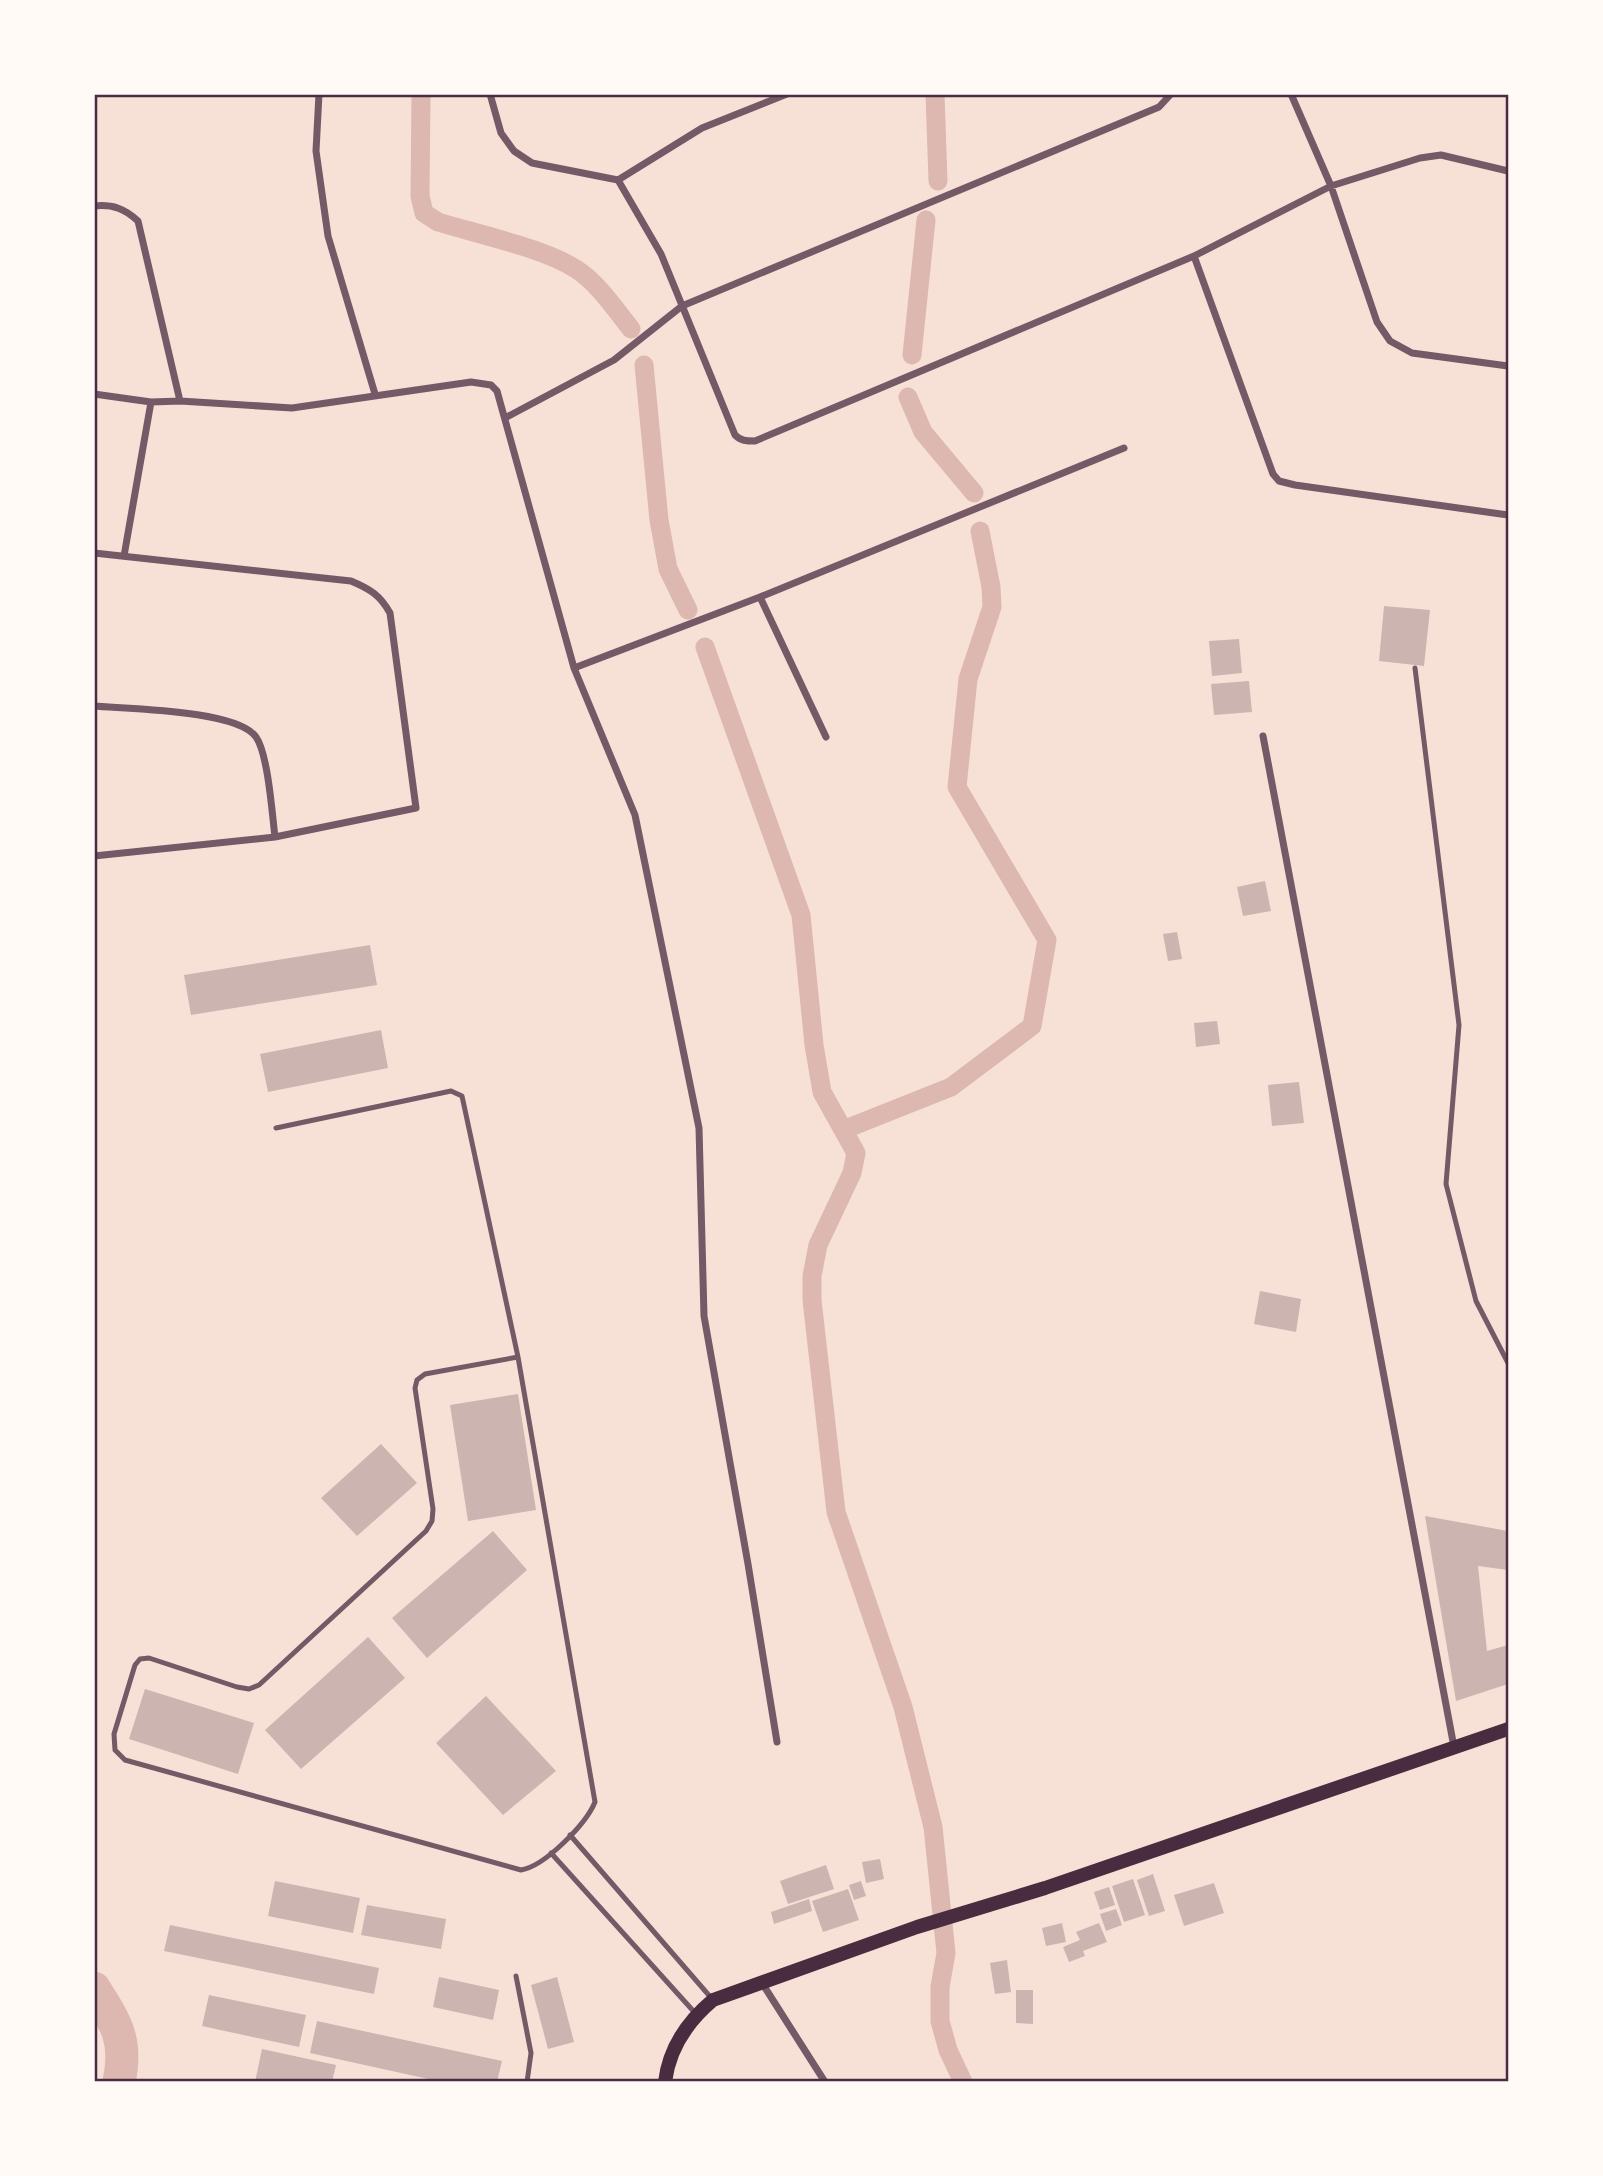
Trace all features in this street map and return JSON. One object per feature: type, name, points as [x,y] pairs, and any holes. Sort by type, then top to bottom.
[{"type":"main road","points":[[664,2081],[667,2066],[681,2037],[696,2014],[713,2000],[917,1927],[1045,1888],[1508,1729]]},
{"type":"street","points":[[318,94],[316,151],[328,236],[375,394]]},
{"type":"street","points":[[490,94],[501,133],[514,151],[532,163],[618,180],[702,128],[787,94]]},
{"type":"street","points":[[505,418],[614,360],[682,306],[1158,107],[1171,94]]},
{"type":"street","points":[[1291,94],[1331,186],[1377,322],[1390,341],[1412,353],[1508,366]]},
{"type":"street","points":[[618,180],[661,254],[735,435],[740,440],[755,440],[1195,256],[1331,186],[1420,158],[1441,155],[1508,171]]},
{"type":"street","points":[[94,206],[121,208],[138,221],[180,401]]},
{"type":"street","points":[[1195,256],[1273,474],[1279,481],[1508,514]]},
{"type":"street","points":[[94,394],[151,402],[180,401],[292,408],[375,394],[482,382],[498,391],[574,668],[635,815],[699,1128],[704,1317],[777,1742]]},
{"type":"street","points":[[124,556],[151,402]]},
{"type":"street","points":[[574,668],[760,597],[1124,448]]},
{"type":"street","points":[[94,553],[351,581],[369,588],[382,598],[390,613],[416,808],[275,837],[94,856]]},
{"type":"street","points":[[760,597],[825,737]]},
{"type":"street","points":[[94,706],[216,717],[240,724],[255,735],[262,750],[275,837]]},
{"type":"street","points":[[1264,736],[1454,1748]]},
{"type":"street","points":[[762,1983],[820,2080]]},
{"type":"lane","points":[[1415,668],[1460,1025],[1447,1184],[1476,1301],[1508,1363]]},
{"type":"lane","points":[[276,1128],[451,1091],[461,1096],[518,1357],[595,1802],[590,1814],[551,1853],[531,1869],[521,1870],[125,1760],[115,1750],[114,1734],[135,1665],[140,1660],[149,1658],[237,1687],[248,1689],[259,1685],[426,1531],[432,1521],[433,1509],[415,1388],[417,1380],[425,1374],[518,1357]]},
{"type":"lane","points":[[570,1835],[713,2000]]},
{"type":"lane","points":[[551,1853],[696,2014]]},
{"type":"lane","points":[[516,1976],[531,2053],[527,2081]]},
{"type":"building","points":[[1384,606],[1430,610],[1424,666],[1379,661]]},
{"type":"building","points":[[1239,639],[1242,673],[1212,676],[1209,641]]},
{"type":"building","points":[[1249,681],[1252,712],[1214,715],[1211,684]]},
{"type":"building","points":[[1265,881],[1271,911],[1243,916],[1237,887]]},
{"type":"building","points":[[1177,932],[1182,959],[1168,961],[1163,934]]},
{"type":"building","points":[[370,945],[377,985],[191,1015],[184,975]]},
{"type":"building","points":[[1217,1021],[1220,1044],[1196,1047],[1194,1023]]},
{"type":"building","points":[[381,1030],[388,1068],[268,1092],[260,1054]]},
{"type":"building","points":[[1299,1082],[1304,1123],[1272,1126],[1268,1085]]},
{"type":"building","points":[[1260,1291],[1301,1299],[1296,1332],[1254,1324]]},
{"type":"building","points":[[518,1394],[536,1510],[468,1521],[450,1405]]},
{"type":"building","points":[[381,1444],[417,1483],[357,1536],[321,1498]]},
{"type":"building","points":[[1425,1516],[1508,1531],[1508,1570],[1478,1566],[1487,1651],[1508,1645],[1508,1684],[1456,1701]]},
{"type":"building","points":[[493,1531],[527,1570],[427,1658],[392,1618]]},
{"type":"building","points":[[368,1637],[405,1678],[301,1769],[265,1730]]},
{"type":"building","points":[[145,1689],[254,1723],[238,1774],[129,1739]]},
{"type":"building","points":[[486,1696],[556,1771],[503,1815],[436,1743]]},
{"type":"building","points":[[880,1859],[884,1879],[866,1883],[862,1862]]},
{"type":"building","points":[[826,1865],[834,1889],[788,1904],[780,1881]]},
{"type":"building","points":[[1153,1874],[1165,1911],[1149,1916],[1137,1880]]},
{"type":"building","points":[[1133,1879],[1145,1915],[1124,1922],[1112,1886]]},
{"type":"building","points":[[275,1881],[360,1898],[353,1933],[268,1916]]},
{"type":"building","points":[[861,1881],[866,1896],[854,1900],[849,1885]]},
{"type":"building","points":[[1214,1883],[1224,1913],[1184,1926],[1174,1895]]},
{"type":"building","points":[[1109,1887],[1115,1905],[1100,1910],[1094,1892]]},
{"type":"building","points":[[848,1889],[859,1920],[823,1932],[812,1901]]},
{"type":"building","points":[[809,1899],[812,1911],[774,1924],[771,1912]]},
{"type":"building","points":[[367,1905],[446,1919],[441,1949],[361,1935]]},
{"type":"building","points":[[1116,1909],[1122,1925],[1106,1931],[1100,1914]]},
{"type":"building","points":[[1062,1923],[1066,1942],[1046,1946],[1042,1928]]},
{"type":"building","points":[[1099,1923],[1107,1942],[1083,1951],[1085,1956],[1069,1962],[1063,1947],[1080,1940],[1076,1932]]},
{"type":"building","points":[[170,1925],[379,1968],[374,1994],[164,1951]]},
{"type":"building","points":[[1007,1960],[1011,1992],[995,1994],[990,1963]]},
{"type":"building","points":[[439,1977],[499,1990],[493,2020],[433,2007]]},
{"type":"building","points":[[557,1977],[574,2042],[548,2049],[531,1985]]},
{"type":"building","points":[[1016,1990],[1033,1990],[1033,2024],[1016,2023]]},
{"type":"building","points":[[209,1995],[306,2015],[299,2047],[202,2026]]},
{"type":"building","points":[[317,2021],[502,2061],[497,2082],[442,2082],[310,2053]]},
{"type":"building","points":[[262,2049],[336,2065],[332,2082],[255,2082]]},
{"type":"waterway","points":[[421,94],[420,196],[424,213],[438,222],[528,248],[562,261],[584,275],[599,289],[631,329]]},
{"type":"waterway","points":[[935,94],[938,181]]},
{"type":"waterway","points":[[912,355],[926,220]]},
{"type":"waterway","points":[[644,365],[659,520],[668,569],[688,610]]},
{"type":"waterway","points":[[908,397],[923,432],[974,493]]},
{"type":"waterway","points":[[843,1130],[951,1087],[1032,1026],[1047,940],[957,787],[968,679],[992,607],[991,587],[980,531]]},
{"type":"waterway","points":[[705,647],[801,915],[814,1045],[822,1092],[856,1153],[852,1173],[818,1245],[812,1276],[812,1300],[836,1512],[903,1707],[933,1827],[946,1953],[940,1987],[940,2021],[948,2050],[963,2082]]},
{"type":"waterway","points":[[94,1988],[114,2022],[121,2043],[119,2082]]}]
